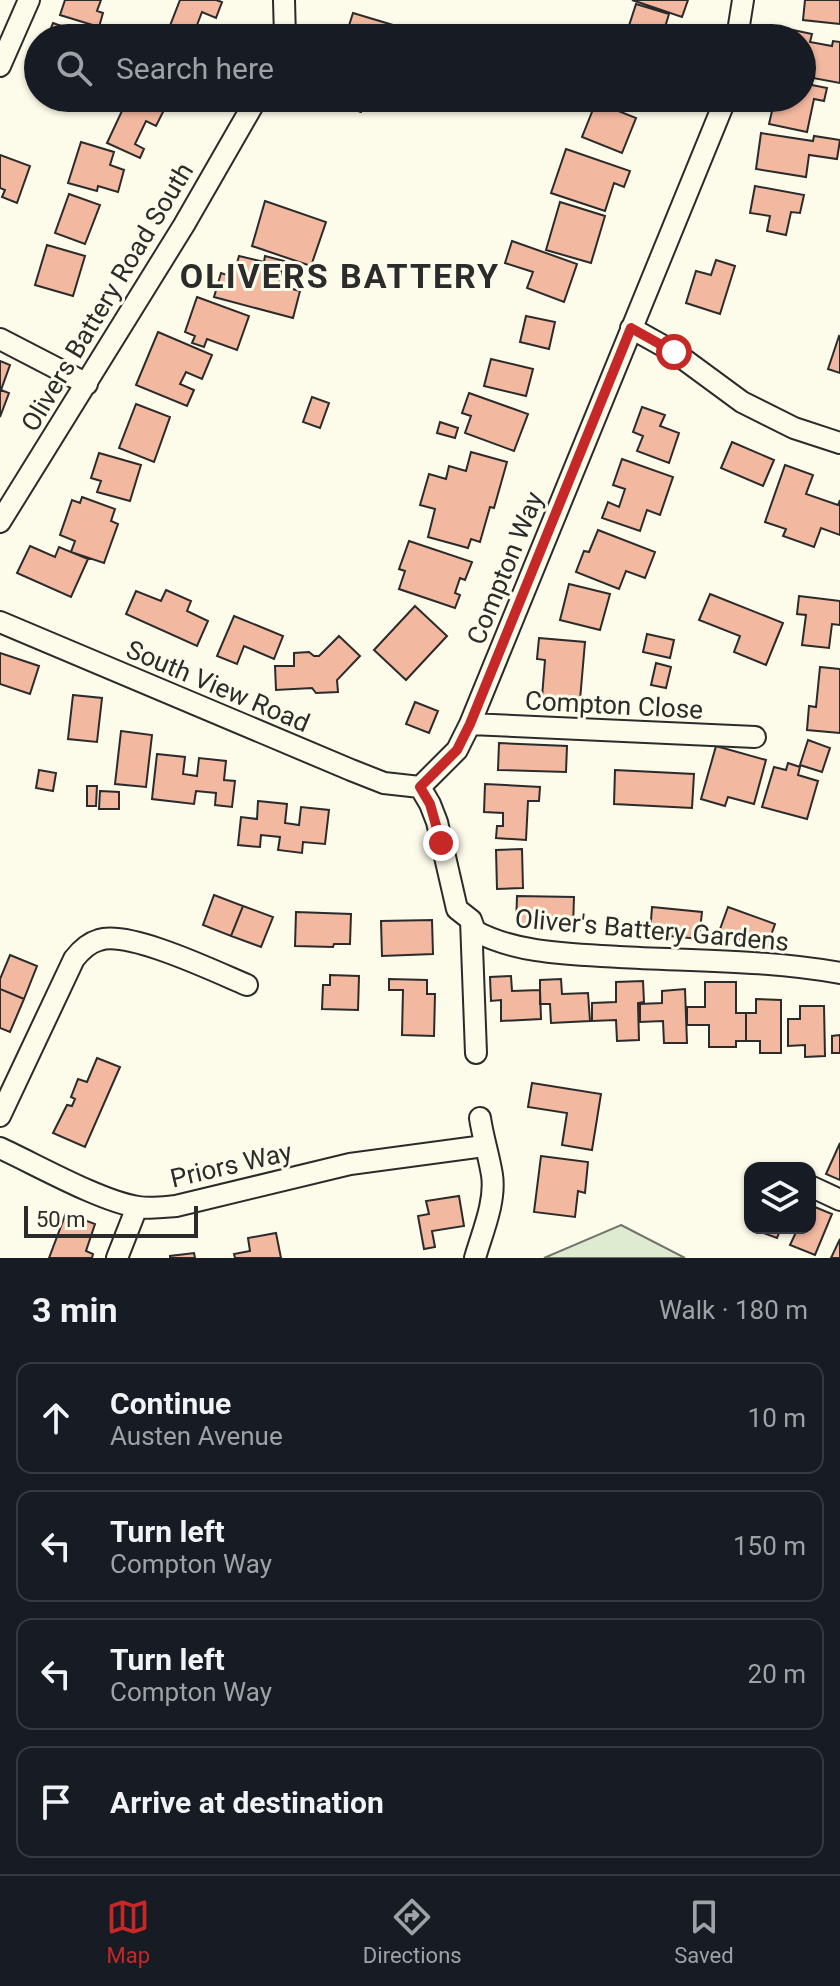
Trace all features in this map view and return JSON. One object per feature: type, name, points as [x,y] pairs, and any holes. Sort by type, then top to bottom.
[{"type":"street","points":[[0,66],[29,0]]},
{"type":"street","points":[[284,0],[285,24]]},
{"type":"street","points":[[739,24],[743,0]]},
{"type":"street","name":"Olivers Battery Road South","points":[[0,522],[184,225],[249,112]]},
{"type":"street","name":"Compton Way","points":[[420,787],[457,750],[470,724],[720,112]]},
{"type":"street","points":[[631,328],[674,352],[742,402],[794,428],[840,443]]},
{"type":"street","points":[[0,339],[87,384]]},
{"type":"street","name":"South View Road","points":[[0,622],[384,783],[420,787]]},
{"type":"street","name":"Compton Close","points":[[470,724],[755,737]]},
{"type":"street","points":[[420,787],[437,822],[457,909],[471,920],[476,1053]]},
{"type":"street","name":"Oliver's Battery Gardens","points":[[471,920],[475,931],[513,947],[840,973]]},
{"type":"street","points":[[0,1116],[74,959],[85,946],[100,939],[131,941],[247,985]]},
{"type":"street","points":[[475,1258],[491,1199],[492,1177],[480,1118]]},
{"type":"street","name":"Priors Way","points":[[0,1148],[102,1195],[137,1207],[176,1206],[350,1164],[484,1146]]},
{"type":"street","points":[[816,1189],[840,1200]]},
{"type":"street","points":[[117,1258],[137,1207]]},
{"type":"green space","points":[[621,1225],[685,1258],[544,1258]]},
{"type":"building","points":[[65,0],[101,0],[97,11],[103,13],[100,24],[60,15]]},
{"type":"building","points":[[180,0],[222,2],[216,18],[202,12],[197,24],[171,24]]},
{"type":"building","points":[[632,0],[688,0],[682,17]]},
{"type":"building","points":[[805,0],[840,0],[840,24],[803,20]]},
{"type":"building","points":[[636,4],[669,14],[666,24],[630,24]]},
{"type":"building","points":[[353,13],[390,24],[349,24]]},
{"type":"building","points":[[833,41],[840,42],[840,83],[816,79],[816,43],[832,46]]},
{"type":"building","points":[[816,86],[827,88],[824,101],[816,99]]},
{"type":"building","points":[[121,112],[163,112],[156,126],[146,121],[135,144],[144,149],[140,158],[107,143]]},
{"type":"building","points":[[592,112],[621,112],[636,118],[622,153],[582,137]]},
{"type":"building","points":[[772,112],[811,112],[807,132],[769,124]]},
{"type":"building","points":[[761,133],[813,141],[814,136],[840,140],[837,159],[809,155],[806,177],[756,169]]},
{"type":"building","points":[[81,142],[114,152],[110,165],[124,170],[118,192],[98,186],[97,191],[68,183]]},
{"type":"building","points":[[566,149],[630,171],[624,187],[614,183],[605,211],[551,193]]},
{"type":"building","points":[[0,155],[30,166],[17,203],[2,197],[5,190],[0,188]]},
{"type":"building","points":[[755,186],[804,195],[800,213],[791,212],[786,235],[767,231],[770,216],[750,213]]},
{"type":"building","points":[[69,194],[100,205],[85,244],[55,233]]},
{"type":"building","points":[[265,201],[326,222],[311,266],[252,246]]},
{"type":"building","points":[[560,202],[605,216],[591,263],[546,250]]},
{"type":"building","points":[[512,241],[577,264],[564,302],[527,288],[533,272],[505,263]]},
{"type":"building","points":[[47,245],[85,256],[73,296],[35,285]]},
{"type":"building","points":[[239,256],[264,262],[265,256],[284,261],[278,285],[300,291],[293,318],[214,297],[221,273],[233,277]]},
{"type":"building","points":[[716,260],[735,266],[720,314],[686,303],[696,271],[711,275]]},
{"type":"building","points":[[197,297],[249,316],[237,350],[207,339],[204,347],[192,343],[195,336],[185,332]]},
{"type":"building","points":[[526,316],[555,322],[549,349],[520,342]]},
{"type":"building","points":[[158,332],[212,355],[202,379],[186,372],[180,384],[194,390],[187,406],[136,385]]},
{"type":"building","points":[[840,337],[840,373],[828,369]]},
{"type":"building","points":[[491,359],[533,369],[526,396],[484,386]]},
{"type":"building","points":[[0,361],[10,365],[1,390],[9,393],[0,417]]},
{"type":"building","points":[[469,393],[528,414],[514,451],[465,433],[471,416],[462,413]]},
{"type":"building","points":[[312,397],[329,403],[320,428],[303,422]]},
{"type":"building","points":[[136,404],[170,417],[154,462],[119,448]]},
{"type":"building","points":[[642,407],[665,415],[660,426],[679,433],[669,463],[637,451],[643,436],[633,432]]},
{"type":"building","points":[[440,422],[458,428],[455,438],[437,433]]},
{"type":"building","points":[[732,442],[774,460],[763,486],[721,468]]},
{"type":"building","points":[[471,452],[507,462],[480,542],[471,539],[468,548],[428,537],[435,509],[420,505],[429,474],[446,479],[449,466],[466,471]]},
{"type":"building","points":[[99,453],[141,465],[130,501],[97,492],[101,481],[91,478]]},
{"type":"building","points":[[622,459],[673,477],[660,515],[647,510],[640,531],[602,518],[608,502],[619,507],[625,489],[613,485]]},
{"type":"building","points":[[785,465],[813,475],[806,494],[838,505],[840,500],[840,535],[821,528],[814,547],[783,536],[786,529],[765,522]]},
{"type":"building","points":[[82,497],[115,509],[111,521],[118,524],[104,563],[71,552],[75,541],[60,535],[72,500],[80,503]]},
{"type":"building","points":[[598,530],[655,552],[645,578],[626,571],[619,589],[576,572],[584,551],[589,552]]},
{"type":"building","points":[[409,541],[472,562],[465,580],[460,578],[455,593],[460,595],[455,608],[399,589],[405,571],[399,569]]},
{"type":"building","points":[[30,546],[55,557],[59,547],[88,559],[71,597],[17,573]]},
{"type":"building","points":[[569,584],[610,594],[600,630],[560,620]]},
{"type":"building","points":[[166,590],[191,601],[187,611],[208,621],[197,646],[126,614],[136,591],[161,601]]},
{"type":"building","points":[[710,594],[783,623],[766,665],[734,652],[740,636],[699,620]]},
{"type":"building","points":[[799,596],[840,601],[840,625],[832,624],[829,648],[802,645],[806,615],[797,614]]},
{"type":"building","points":[[415,606],[447,636],[406,680],[374,650]]},
{"type":"building","points":[[234,616],[283,636],[274,659],[244,646],[237,664],[217,656]]},
{"type":"building","points":[[647,634],[674,640],[670,658],[643,652]]},
{"type":"building","points":[[339,636],[360,656],[337,680],[338,692],[316,693],[312,688],[276,690],[275,666],[294,666],[294,653],[309,652],[319,656]]},
{"type":"building","points":[[539,638],[585,642],[580,700],[542,697],[545,660],[537,659]]},
{"type":"building","points":[[0,653],[39,666],[30,694],[0,684]]},
{"type":"building","points":[[656,663],[671,667],[666,688],[651,685]]},
{"type":"building","points":[[820,667],[840,669],[840,733],[807,730],[809,706],[816,707]]},
{"type":"building","points":[[73,695],[102,698],[97,742],[68,739]]},
{"type":"building","points":[[415,702],[438,711],[429,733],[406,724]]},
{"type":"building","points":[[121,731],[152,735],[146,787],[115,784]]},
{"type":"building","points":[[808,740],[830,748],[822,772],[800,765]]},
{"type":"building","points":[[499,743],[567,746],[566,772],[498,770]]},
{"type":"building","points":[[716,746],[766,760],[754,804],[728,797],[725,806],[701,799]]},
{"type":"building","points":[[157,754],[185,757],[183,774],[197,776],[199,758],[226,761],[224,780],[235,781],[232,807],[215,805],[216,793],[196,791],[194,804],[152,799]]},
{"type":"building","points":[[788,763],[800,767],[798,775],[818,781],[807,819],[762,807],[774,767],[786,770]]},
{"type":"building","points":[[39,770],[56,773],[53,791],[36,788]]},
{"type":"building","points":[[615,770],[694,774],[692,808],[614,804]]},
{"type":"building","points":[[485,784],[540,787],[539,801],[528,801],[526,840],[496,838],[497,826],[503,826],[503,813],[484,812]]},
{"type":"building","points":[[87,786],[97,786],[96,806],[87,806]]},
{"type":"building","points":[[100,791],[119,792],[119,809],[99,809]]},
{"type":"building","points":[[258,801],[287,804],[285,823],[299,825],[301,807],[329,810],[325,844],[303,842],[302,853],[278,850],[280,837],[261,835],[260,847],[238,845],[241,817],[257,819]]},
{"type":"building","points":[[522,849],[523,888],[497,889],[496,850]]},
{"type":"building","points":[[214,895],[243,906],[231,936],[203,925]]},
{"type":"building","points":[[517,896],[574,897],[573,927],[516,925]]},
{"type":"building","points":[[243,906],[273,917],[261,947],[231,936]]},
{"type":"building","points":[[652,907],[702,912],[699,939],[650,934]]},
{"type":"building","points":[[728,907],[775,924],[766,949],[719,932]]},
{"type":"building","points":[[296,912],[351,914],[350,944],[295,946]]},
{"type":"building","points":[[432,920],[433,954],[382,956],[381,921]]},
{"type":"building","points":[[10,955],[37,966],[24,999],[0,989],[0,979]]},
{"type":"building","points":[[330,975],[359,976],[358,1010],[322,1009],[323,985],[330,985]]},
{"type":"building","points":[[511,976],[512,991],[540,990],[541,1019],[501,1021],[501,1000],[491,1001],[490,977]]},
{"type":"building","points":[[389,979],[427,980],[427,994],[435,994],[434,1036],[402,1035],[403,990],[389,990]]},
{"type":"building","points":[[561,979],[562,994],[588,993],[590,1021],[551,1023],[550,1004],[540,1004],[540,980]]},
{"type":"building","points":[[643,981],[644,1002],[638,1003],[639,1040],[617,1041],[616,1020],[592,1021],[592,1003],[616,1002],[616,982]]},
{"type":"building","points":[[705,982],[736,982],[736,1013],[746,1013],[746,1041],[736,1041],[736,1047],[709,1047],[709,1025],[687,1025],[687,1007],[705,1007]]},
{"type":"building","points":[[0,989],[24,999],[10,1032],[0,1028]]},
{"type":"building","points":[[685,989],[687,1043],[664,1043],[663,1021],[640,1022],[640,1004],[662,1003],[662,991]]},
{"type":"building","points":[[756,999],[781,1000],[781,1053],[760,1053],[760,1041],[746,1041],[746,1013],[756,1013]]},
{"type":"building","points":[[800,1006],[824,1006],[825,1056],[805,1057],[805,1045],[788,1046],[788,1019],[800,1019]]},
{"type":"building","points":[[840,1035],[840,1053],[832,1053],[832,1036]]},
{"type":"building","points":[[97,1058],[120,1067],[85,1147],[53,1133],[67,1105],[72,1106],[75,1099],[71,1097],[78,1079],[87,1082]]},
{"type":"building","points":[[532,1083],[601,1094],[592,1150],[562,1145],[567,1113],[528,1107]]},
{"type":"building","points":[[840,1143],[840,1180],[826,1174]]},
{"type":"building","points":[[541,1156],[588,1162],[585,1193],[578,1191],[575,1217],[534,1212]]},
{"type":"building","points":[[459,1196],[464,1226],[432,1231],[435,1247],[424,1249],[418,1216],[429,1214],[426,1201]]},
{"type":"building","points":[[816,1207],[832,1214],[815,1255],[790,1245],[795,1234],[816,1234]]},
{"type":"building","points":[[66,1213],[95,1224],[86,1251],[93,1254],[92,1258],[49,1258]]},
{"type":"building","points":[[276,1233],[281,1258],[235,1258],[234,1254],[250,1251],[248,1238]]},
{"type":"building","points":[[840,1239],[840,1258],[831,1258]]},
{"type":"building","points":[[194,1253],[195,1258],[170,1258],[170,1256]]},
{"type":"district","name":"OLIVERS BATTERY","points":[[340,276]]},
{"type":"route","points":[[441,843],[437,822],[420,787],[457,750],[470,724],[631,328],[674,352]]}]
